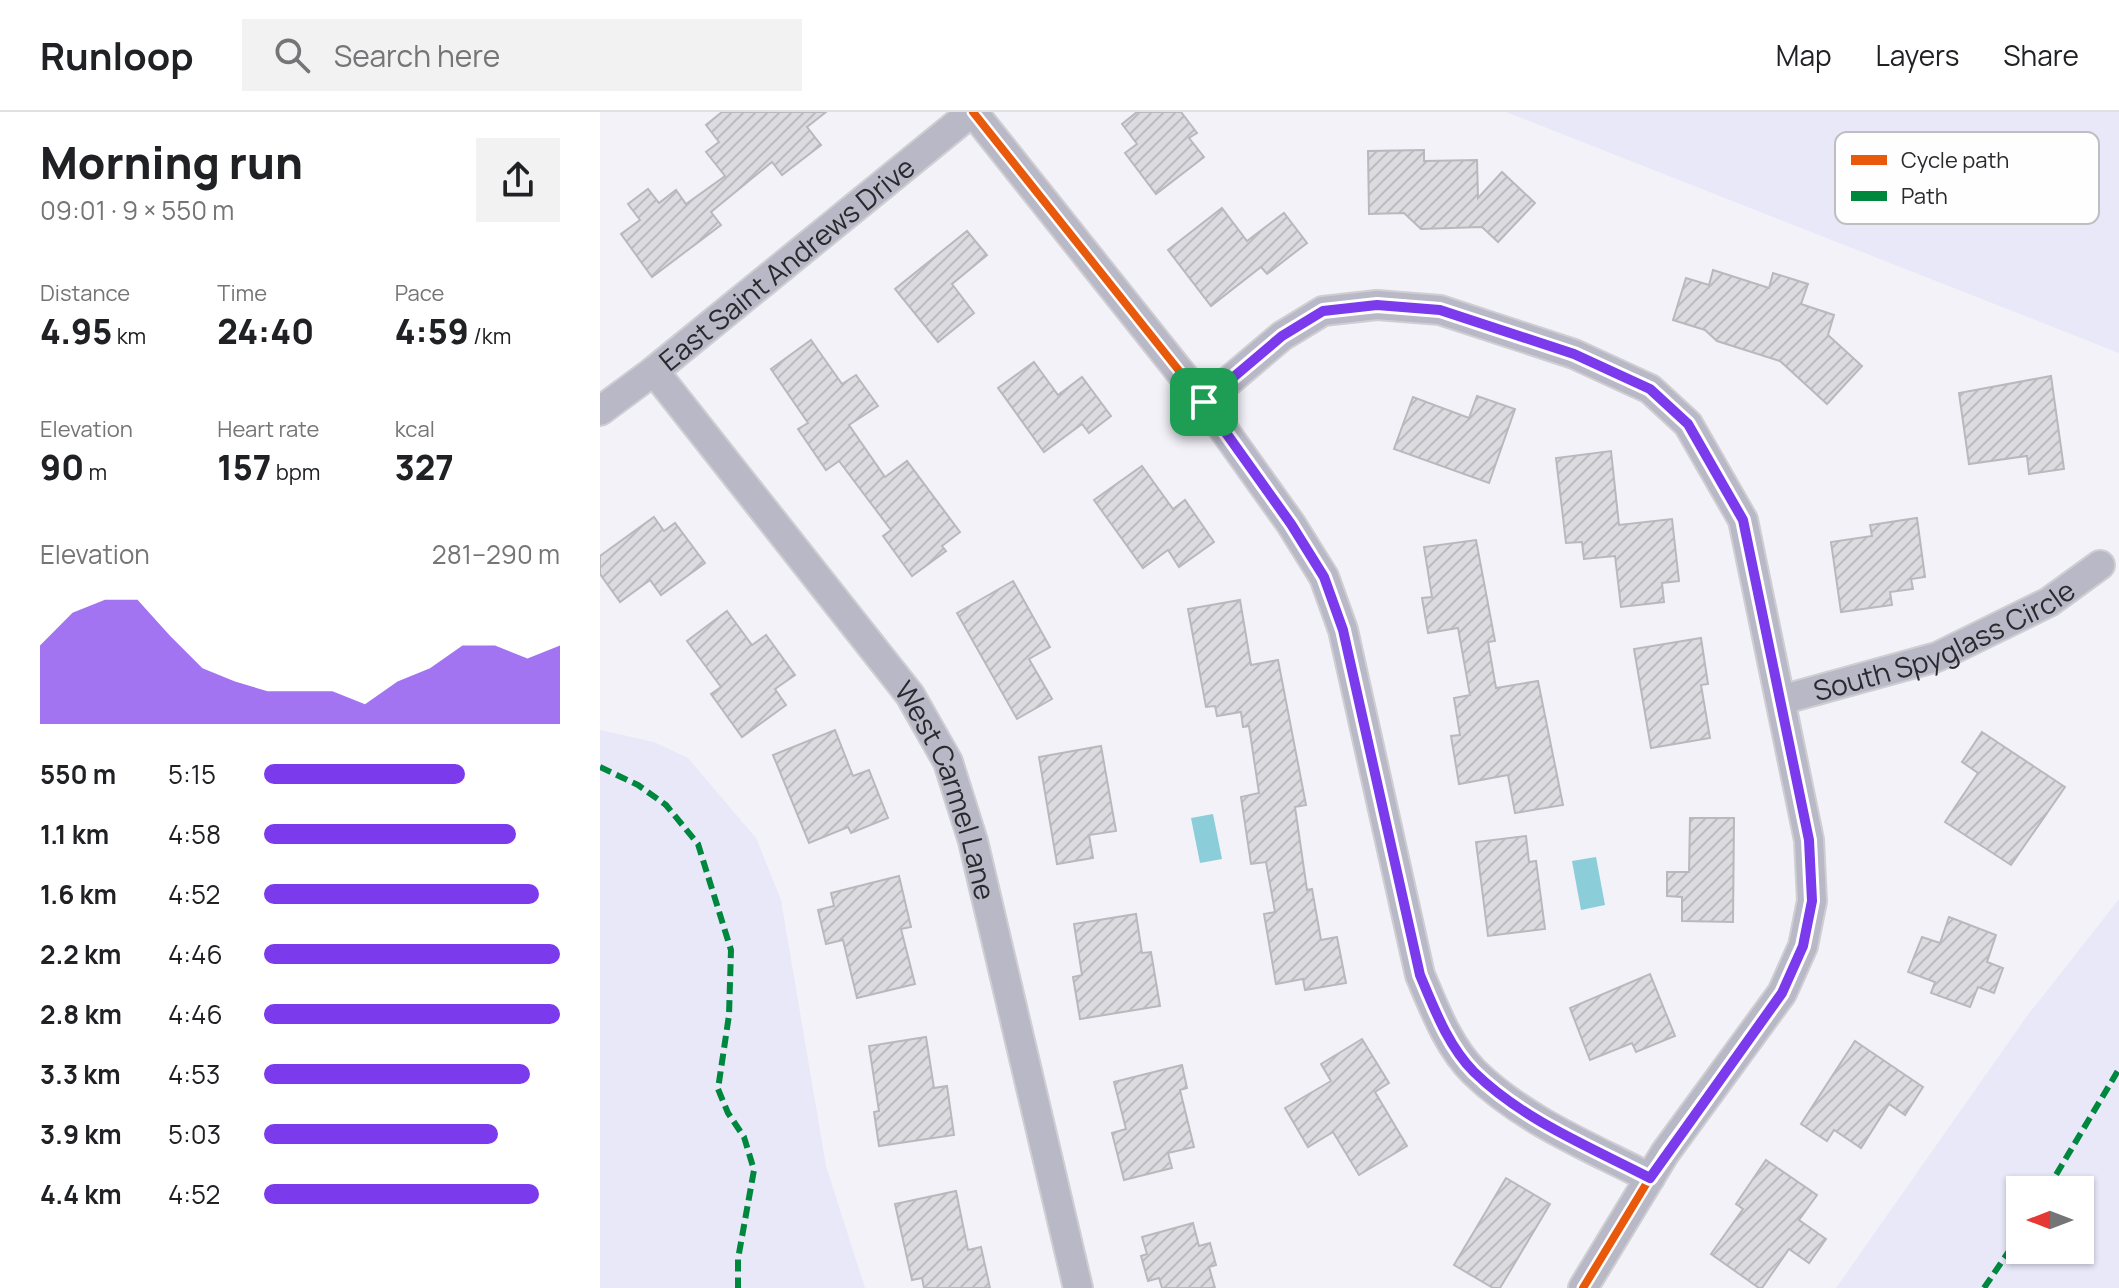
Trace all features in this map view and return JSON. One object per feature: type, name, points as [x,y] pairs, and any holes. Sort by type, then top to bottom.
[{"type":"street","name":"East Saint Andrews Drive","points":[[600,411],[654,371],[972,112]]},
{"type":"street","points":[[972,112],[1204,402],[1291,524],[1324,577],[1343,630],[1420,975],[1439,1022],[1473,1071],[1525,1112],[1650,1178]]},
{"type":"street","points":[[1204,402],[1282,336],[1323,311],[1377,305],[1440,310],[1574,354],[1650,389],[1688,424],[1743,520],[1809,840],[1812,901],[1803,946],[1782,993],[1650,1178],[1583,1288]]},
{"type":"street","name":"West Carmel Lane","points":[[654,371],[910,695],[948,762],[973,841],[1078,1288]]},
{"type":"street","name":"South Spyglass Circle","points":[[1781,700],[1937,657],[2049,602],[2100,565]]},
{"type":"shaded area","points":[[1506,112],[2119,112],[2119,353]]},
{"type":"shaded area","points":[[600,730],[654,742],[688,758],[756,838],[781,900],[826,1166],[865,1288],[600,1288]]},
{"type":"shaded area","points":[[2119,899],[2119,1288],[1836,1288],[2027,1016]]},
{"type":"water","points":[[1213,814],[1222,859],[1200,863],[1191,818]]},
{"type":"water","points":[[1596,857],[1605,905],[1581,910],[1572,861]]},
{"type":"building","points":[[722,112],[826,112],[807,127],[821,145],[782,175],[772,162],[711,212],[721,225],[652,277],[621,234],[640,220],[628,204],[648,189],[659,203],[676,190],[686,204],[725,176],[706,152],[719,142],[706,125]]},
{"type":"building","points":[[1137,112],[1181,112],[1197,133],[1189,138],[1204,157],[1156,194],[1125,153],[1137,144],[1122,124]]},
{"type":"building","points":[[1424,150],[1424,161],[1477,160],[1478,198],[1502,172],[1535,203],[1498,242],[1482,227],[1421,229],[1404,213],[1369,214],[1368,151]]},
{"type":"building","points":[[1222,208],[1247,241],[1284,213],[1307,243],[1267,274],[1261,267],[1211,306],[1168,250]]},
{"type":"building","points":[[967,231],[987,255],[952,284],[974,313],[938,342],[895,289]]},
{"type":"building","points":[[1713,270],[1769,288],[1773,273],[1808,284],[1801,304],[1834,315],[1828,335],[1862,366],[1827,404],[1780,361],[1717,341],[1705,330],[1673,320],[1686,278],[1709,285]]},
{"type":"building","points":[[811,340],[842,384],[856,375],[878,406],[849,425],[885,477],[907,461],[960,532],[942,546],[946,551],[912,576],[883,536],[891,530],[839,461],[826,470],[798,429],[808,423],[771,369]]},
{"type":"building","points":[[1034,362],[1058,395],[1082,377],[1111,416],[1089,433],[1082,424],[1044,452],[998,388]]},
{"type":"building","points":[[2051,376],[2064,469],[2029,474],[2027,456],[1969,464],[1959,393]]},
{"type":"building","points":[[1477,396],[1515,409],[1489,483],[1394,449],[1413,397],[1469,418]]},
{"type":"building","points":[[1611,451],[1619,525],[1672,519],[1679,581],[1662,583],[1664,602],[1621,607],[1615,556],[1584,559],[1582,542],[1566,543],[1556,458]]},
{"type":"building","points":[[1142,466],[1173,509],[1185,500],[1214,542],[1179,567],[1168,550],[1143,568],[1094,500]]},
{"type":"building","points":[[654,517],[664,531],[675,523],[705,563],[661,595],[650,580],[620,602],[600,574],[600,556]]},
{"type":"building","points":[[1917,518],[1925,577],[1911,579],[1913,589],[1890,592],[1892,605],[1841,612],[1831,542],[1872,536],[1870,525]]},
{"type":"building","points":[[1476,540],[1495,641],[1488,642],[1496,688],[1538,681],[1563,805],[1515,813],[1508,775],[1459,784],[1451,736],[1460,735],[1454,698],[1470,695],[1458,628],[1428,633],[1422,598],[1432,597],[1424,547]]},
{"type":"building","points":[[1013,581],[1050,647],[1029,659],[1052,699],[1017,719],[957,613]]},
{"type":"building","points":[[1240,600],[1251,665],[1278,660],[1306,805],[1295,807],[1307,890],[1312,889],[1321,940],[1337,937],[1346,983],[1305,990],[1303,979],[1276,984],[1264,914],[1275,912],[1266,862],[1251,864],[1241,797],[1259,793],[1249,726],[1243,727],[1241,712],[1217,716],[1215,706],[1206,707],[1188,609]]},
{"type":"building","points":[[727,611],[752,645],[766,635],[795,675],[775,689],[786,705],[742,737],[711,694],[721,687],[687,641]]},
{"type":"building","points":[[1701,638],[1708,684],[1701,685],[1710,738],[1651,748],[1634,649]]},
{"type":"building","points":[[835,730],[853,776],[869,770],[888,818],[851,833],[848,827],[809,843],[773,755]]},
{"type":"building","points":[[1982,732],[2065,787],[2011,865],[1945,822],[1978,773],[1962,762]]},
{"type":"building","points":[[1101,746],[1116,831],[1089,835],[1093,858],[1057,864],[1039,757]]},
{"type":"building","points":[[1690,818],[1734,818],[1733,922],[1682,921],[1682,897],[1667,896],[1667,872],[1689,872]]},
{"type":"building","points":[[1526,836],[1529,862],[1536,861],[1545,929],[1488,936],[1476,842]]},
{"type":"building","points":[[899,876],[911,927],[901,929],[915,984],[857,998],[843,940],[826,944],[818,910],[834,906],[831,893]]},
{"type":"building","points":[[1136,914],[1142,953],[1151,952],[1160,1006],[1080,1019],[1073,977],[1082,975],[1074,924]]},
{"type":"building","points":[[1949,917],[1996,935],[1987,962],[2003,968],[1994,993],[1978,987],[1970,1007],[1931,993],[1935,982],[1908,972],[1922,937],[1940,943]]},
{"type":"building","points":[[1650,974],[1675,1036],[1636,1052],[1632,1043],[1590,1060],[1570,1008]]},
{"type":"building","points":[[926,1037],[934,1088],[947,1086],[954,1135],[879,1146],[874,1112],[879,1111],[869,1046]]},
{"type":"building","points":[[1362,1039],[1389,1083],[1375,1092],[1407,1146],[1359,1175],[1333,1132],[1308,1147],[1285,1108],[1331,1081],[1321,1064]]},
{"type":"building","points":[[1855,1041],[1923,1087],[1905,1115],[1889,1104],[1861,1148],[1834,1130],[1827,1141],[1801,1124]]},
{"type":"building","points":[[1182,1065],[1187,1088],[1180,1090],[1194,1147],[1168,1153],[1172,1168],[1124,1180],[1112,1133],[1126,1129],[1114,1082]]},
{"type":"building","points":[[1766,1160],[1817,1195],[1799,1220],[1826,1239],[1809,1263],[1789,1249],[1759,1288],[1711,1254],[1743,1209],[1736,1204]]},
{"type":"building","points":[[1506,1178],[1550,1204],[1500,1288],[1493,1288],[1454,1265]]},
{"type":"building","points":[[956,1191],[968,1250],[981,1247],[990,1288],[924,1288],[922,1278],[912,1280],[895,1204]]},
{"type":"building","points":[[1193,1223],[1199,1246],[1210,1243],[1216,1265],[1209,1267],[1215,1288],[1162,1288],[1159,1278],[1148,1281],[1141,1256],[1147,1254],[1142,1237]]},
{"type":"marked path","points":[[600,767],[638,785],[666,805],[698,844],[731,950],[729,1015],[718,1089],[728,1113],[744,1137],[754,1170],[738,1259],[738,1288]]},
{"type":"marked path","points":[[2055,1176],[2119,1069]]},
{"type":"marked path","points":[[1984,1288],[2006,1256]]},
{"type":"cycle path","points":[[973,112],[1204,402],[1291,524],[1324,577],[1343,630],[1420,975],[1442,1026],[1457,1051],[1493,1089],[1535,1118],[1650,1178]]},
{"type":"cycle path","points":[[1204,402],[1282,336],[1323,311],[1377,305],[1440,310],[1574,354],[1650,389],[1688,424],[1743,520],[1809,840],[1812,901],[1803,946],[1782,993],[1665,1153],[1583,1288]]},
{"type":"route","points":[[1377,305],[1440,310],[1574,354],[1650,389],[1688,424],[1715,469],[1743,520],[1809,840],[1812,901],[1803,946],[1782,993],[1650,1178],[1525,1112],[1473,1071],[1439,1022],[1420,975],[1343,630],[1324,577],[1291,524],[1204,402],[1282,336],[1323,311],[1377,305]]}]
